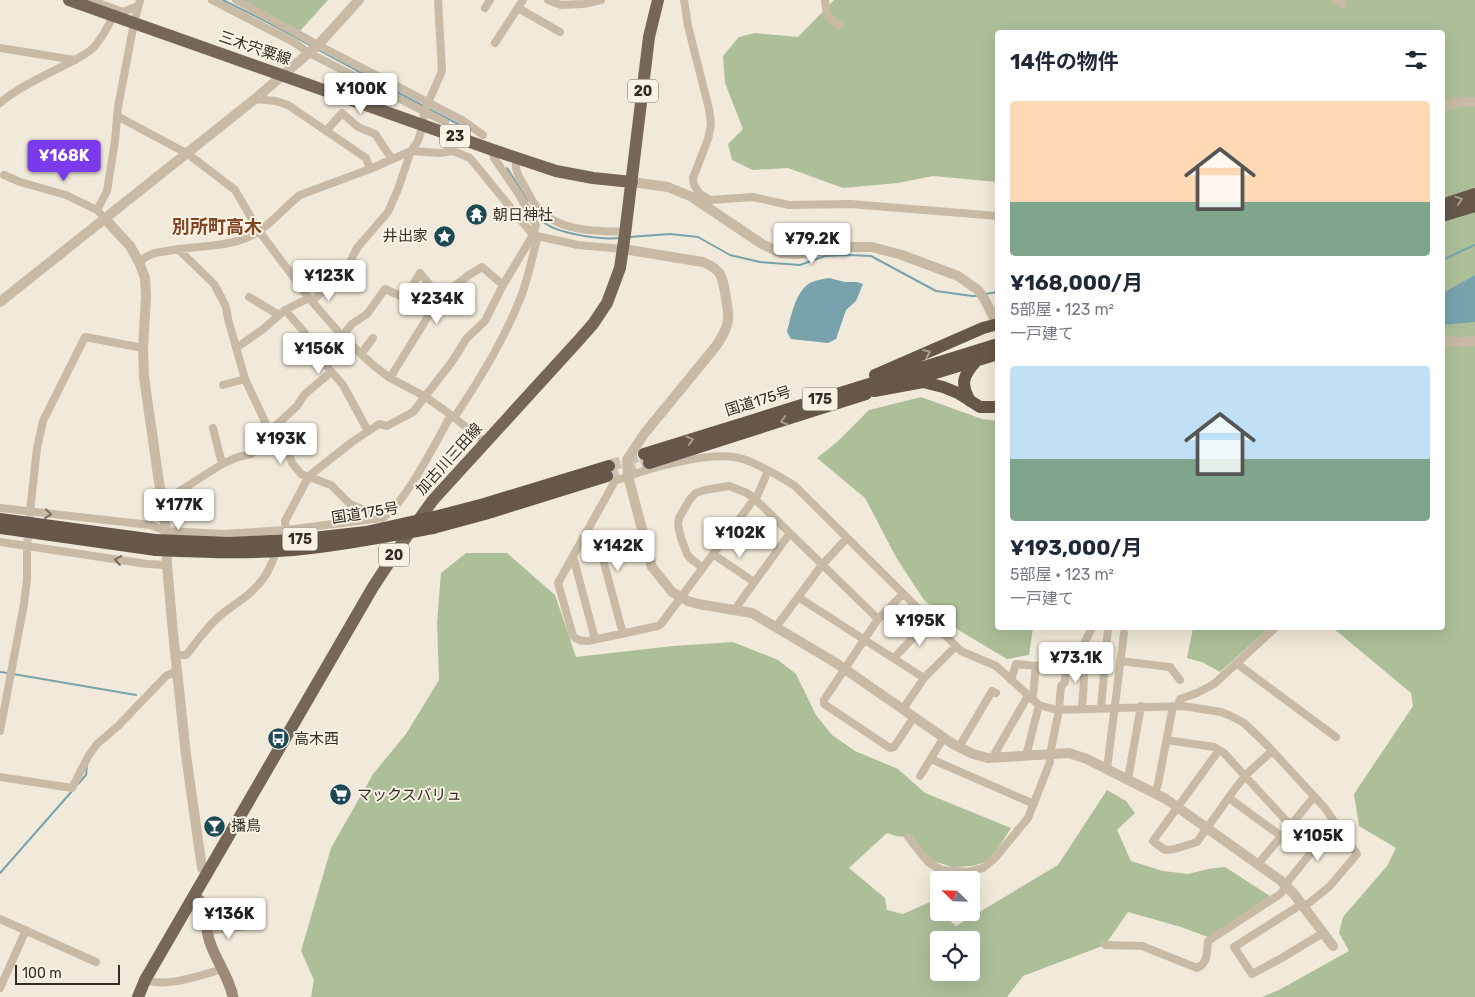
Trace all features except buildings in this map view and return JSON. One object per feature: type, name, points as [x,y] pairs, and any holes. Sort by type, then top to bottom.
[{"type":"highway","points":[[1445,204],[1475,194]]},
{"type":"highway","points":[[1445,215],[1475,206]]},
{"type":"highway","points":[[835,395],[850,384],[983,328],[995,325]]},
{"type":"highway","name":"国道175号","points":[[995,345],[835,395],[646,459],[995,355]]},
{"type":"highway","points":[[970,401],[966,393],[964,381],[966,373],[977,360]]},
{"type":"highway","points":[[874,391],[924,382],[958,393],[980,407],[995,407]]},
{"type":"highway","name":"国道175号","points":[[0,519],[156,545],[295,540],[366,532],[442,515],[608,471],[486,514],[433,528],[368,540],[294,550],[227,553],[0,528]]},
{"type":"main road","name":"三木宍粟線","points":[[70,0],[283,75],[423,118],[493,150],[556,170],[593,178],[632,182]]},
{"type":"main road","name":"加古川三田線","points":[[138,997],[145,980],[383,572],[402,543],[433,500],[593,324],[607,302],[616,281],[624,239],[649,37],[658,0]]},
{"type":"main road","points":[[194,896],[200,899],[205,907],[208,937],[223,969],[233,997]]},
{"type":"street","points":[[90,0],[123,12],[139,3]]},
{"type":"street","points":[[212,0],[295,43],[423,118],[445,122]]},
{"type":"street","points":[[236,0],[462,120],[483,135]]},
{"type":"street","points":[[0,302],[256,99],[318,45],[359,0]]},
{"type":"street","points":[[236,348],[282,313],[311,299],[333,283],[350,262],[357,248],[388,212],[411,151],[418,141],[428,102],[442,71],[438,0]]},
{"type":"street","points":[[485,8],[490,0]]},
{"type":"street","points":[[495,43],[523,0]]},
{"type":"street","points":[[548,0],[561,5],[583,4],[601,0]]},
{"type":"street","points":[[684,0],[688,26],[709,109],[711,125],[694,178],[694,185],[699,193],[708,199],[721,200],[753,197],[789,204],[850,204],[995,216]]},
{"type":"street","points":[[825,0],[826,11],[830,20],[839,25]]},
{"type":"street","points":[[97,210],[107,191],[118,107],[139,3]]},
{"type":"street","points":[[518,8],[560,32]]},
{"type":"street","points":[[0,103],[92,49],[113,16]]},
{"type":"street","points":[[0,48],[75,60]]},
{"type":"street","points":[[256,99],[276,101],[288,105],[366,158],[370,169]]},
{"type":"street","points":[[1445,105],[1461,102],[1475,102]]},
{"type":"street","points":[[326,130],[342,113],[358,127],[375,134],[392,159]]},
{"type":"street","points":[[117,116],[186,153],[235,190],[259,231],[342,336],[390,378],[426,398],[486,443]]},
{"type":"street","points":[[0,508],[150,525],[166,531],[224,534],[286,530],[382,518],[390,514],[414,481],[453,417],[487,367],[521,298],[536,236],[536,226],[518,193],[494,158],[493,150]]},
{"type":"street","points":[[139,262],[152,254],[222,244],[246,238],[274,220],[300,195],[370,169],[411,151],[440,153],[453,151],[470,158],[536,236],[578,246],[624,239]]},
{"type":"street","points":[[516,157],[515,170],[536,206],[550,218],[582,230],[624,239],[703,262],[713,266],[721,276],[729,319],[726,330],[716,346],[644,434],[627,460],[628,476],[652,567],[672,592],[698,604],[752,613],[844,669],[944,737],[973,754],[988,758],[1069,753],[1087,759],[1155,793],[1177,806],[1286,886],[1332,946]]},
{"type":"street","points":[[4,175],[20,182],[66,195],[97,210],[130,246],[139,262],[144,278],[146,297],[143,348],[144,377],[166,531],[172,633],[186,756],[202,868],[208,873]]},
{"type":"street","points":[[632,182],[668,187],[692,197],[762,244],[781,253],[798,254],[848,246],[872,248],[902,255],[958,276],[978,290],[995,321]]},
{"type":"street","points":[[715,212],[721,200]]},
{"type":"street","points":[[176,655],[186,654],[222,614],[248,596],[265,576],[286,530],[285,521],[309,476],[368,430],[379,424],[387,426],[413,412],[426,398],[467,338],[485,322],[503,285],[536,236]]},
{"type":"street","points":[[178,249],[214,284],[226,307],[245,379],[274,441],[289,455],[292,463],[301,474],[331,485],[350,504],[382,518],[399,528]]},
{"type":"street","points":[[390,378],[440,297],[482,267],[503,285]]},
{"type":"street","points":[[405,298],[420,273],[440,297]]},
{"type":"street","points":[[342,336],[352,324],[367,314],[385,289],[405,298],[430,315]]},
{"type":"street","points":[[249,298],[282,313],[305,333],[306,342],[343,385],[368,430]]},
{"type":"street","points":[[30,512],[37,448],[43,421],[85,337],[143,348]]},
{"type":"street","points":[[361,354],[373,338]]},
{"type":"street","points":[[1445,341],[1475,341]]},
{"type":"street","points":[[161,496],[172,496],[222,464],[238,457],[252,454],[268,441],[270,432],[297,406],[304,395],[331,372]]},
{"type":"street","points":[[223,385],[245,379]]},
{"type":"street","points":[[212,428],[222,464]]},
{"type":"street","points":[[768,471],[755,498],[658,626],[582,641],[577,640],[573,636],[558,583],[615,481],[628,476],[706,457],[726,456],[743,459],[768,471],[795,486],[961,651],[996,666],[1039,705],[1059,710],[1176,706],[1221,712],[1244,723],[1324,807],[1357,854],[1329,887],[1303,906],[1234,947],[1252,974],[1323,933]]},
{"type":"street","points":[[703,568],[687,554],[678,525],[679,518],[690,499],[696,494],[705,490],[730,486],[755,498],[878,619]]},
{"type":"street","points":[[586,532],[597,537],[623,634]]},
{"type":"street","points":[[737,610],[738,605],[790,533]]},
{"type":"street","points":[[776,627],[822,565],[847,538]]},
{"type":"street","points":[[0,542],[147,564],[167,565]]},
{"type":"street","points":[[0,731],[24,604],[27,579],[27,546]]},
{"type":"street","points":[[603,557],[646,549]]},
{"type":"street","points":[[713,554],[754,582]]},
{"type":"street","points":[[572,559],[574,560],[595,639]]},
{"type":"street","points":[[904,594],[878,619],[824,700],[824,704],[890,748],[894,747],[914,717]]},
{"type":"street","points":[[798,597],[924,678]]},
{"type":"street","points":[[894,658],[930,620]]},
{"type":"street","points":[[1011,680],[1016,664],[1036,666],[1080,651],[1091,630]]},
{"type":"street","points":[[1101,708],[1108,630]]},
{"type":"street","points":[[1155,793],[1176,706],[1180,699],[1214,684],[1270,630]]},
{"type":"street","points":[[1107,769],[1124,633]]},
{"type":"street","points":[[903,709],[924,678],[956,646]]},
{"type":"street","points":[[1082,646],[1086,648],[1082,709]]},
{"type":"street","points":[[908,837],[928,862],[941,870],[968,872],[983,868],[995,858],[1028,818],[1050,762],[1061,686],[1065,682],[1066,656]]},
{"type":"street","points":[[1120,661],[1170,667],[1180,680]]},
{"type":"street","points":[[1236,664],[1336,737]]},
{"type":"street","points":[[996,757],[996,753],[1033,695],[1036,666]]},
{"type":"street","points":[[0,777],[72,788],[89,755],[97,744],[118,726],[166,676],[177,672]]},
{"type":"street","points":[[959,746],[992,691],[996,692]]},
{"type":"street","points":[[1026,756],[1039,705]]},
{"type":"street","points":[[1128,779],[1141,706]]},
{"type":"street","points":[[920,776],[944,737]]},
{"type":"street","points":[[1167,740],[1214,747],[1224,753],[1290,825]]},
{"type":"street","points":[[1219,750],[1153,841],[1165,850],[1197,842],[1246,776],[1272,751]]},
{"type":"street","points":[[931,759],[1034,804]]},
{"type":"street","points":[[1258,864],[1314,796]]},
{"type":"street","points":[[1228,798],[1281,836]]},
{"type":"street","points":[[1105,945],[1142,946],[1197,968],[1203,966],[1208,941],[1279,895],[1335,823]]},
{"type":"street","points":[[0,919],[96,962]]},
{"type":"street","points":[[208,932],[248,926]]},
{"type":"street","points":[[0,988],[26,930]]},
{"type":"street","points":[[145,980],[163,983],[223,969]]},
{"type":"green space","points":[[245,0],[328,0],[300,31],[244,2]]},
{"type":"green space","points":[[834,0],[1475,0],[1475,997],[1262,997],[1279,990],[1349,951],[1339,933],[1343,917],[1387,866],[1396,848],[1359,826],[1354,794],[1413,706],[1411,693],[1335,630],[1445,630],[1445,30],[995,30],[995,182],[933,176],[898,183],[843,188],[788,168],[753,170],[732,160],[728,144],[743,129],[725,83],[723,56],[739,37],[755,33],[798,37]]},
{"type":"green space","points":[[921,397],[982,419],[995,421],[995,630],[1033,630],[1029,655],[1007,659],[960,631],[924,600],[897,559],[865,498],[817,458],[837,442],[869,410]]},
{"type":"green space","points":[[466,553],[507,553],[555,595],[576,657],[673,646],[733,642],[778,660],[796,674],[816,715],[832,735],[855,751],[898,769],[925,793],[1011,828],[997,850],[986,862],[972,866],[953,867],[933,861],[908,837],[887,833],[849,868],[885,898],[887,910],[903,914],[930,902],[930,921],[950,921],[956,926],[964,921],[980,921],[980,912],[1058,865],[1107,790],[1126,801],[1135,813],[1117,830],[1131,861],[1163,871],[1188,874],[1225,867],[1270,896],[1208,937],[1128,912],[1105,945],[1023,976],[1007,997],[311,997],[314,980],[301,951],[331,848],[373,774],[406,734],[439,680],[437,622],[441,573]]},
{"type":"green space","points":[[1193,630],[1267,630],[1220,672],[1202,662],[1187,658]]},
{"type":"water","points":[[1475,275],[1475,322],[1445,325],[1445,292]]},
{"type":"water","points":[[829,278],[863,284],[856,301],[846,310],[836,339],[828,343],[791,339],[787,332],[794,305],[801,292],[810,283]]},
{"type":"waterway","points":[[223,0],[310,45]]},
{"type":"waterway","points":[[319,50],[425,107]]},
{"type":"waterway","points":[[429,109],[460,125]]},
{"type":"waterway","points":[[507,168],[528,201]]},
{"type":"waterway","points":[[532,207],[540,219],[557,229],[590,237],[620,238]]},
{"type":"waterway","points":[[629,237],[670,234],[698,237],[730,255],[760,262],[800,265],[825,256],[871,256],[936,291],[978,296]]},
{"type":"waterway","points":[[1445,259],[1475,245]]},
{"type":"waterway","points":[[985,294],[995,292]]},
{"type":"waterway","points":[[0,672],[8,673]]},
{"type":"waterway","points":[[13,674],[136,695]]},
{"type":"waterway","points":[[78,784],[86,775],[87,765]]},
{"type":"waterway","points":[[0,873],[73,790]]},
{"type":"tunnel","points":[[609,466],[644,454]]},
{"type":"tunnel","points":[[607,476],[649,463]]},
{"type":"tunnel","points":[[27,546],[30,512]]},
{"type":"place","name":"朝日神社","points":[[477,215]]},
{"type":"place","name":"井出家","points":[[444,236]]},
{"type":"place","name":"高木西","points":[[278,739]]},
{"type":"place","name":"マックスバリュ","points":[[341,795]]},
{"type":"place","name":"播鳥","points":[[215,826]]},
{"type":"district","name":"別所町高木","points":[[217,227]]}]
